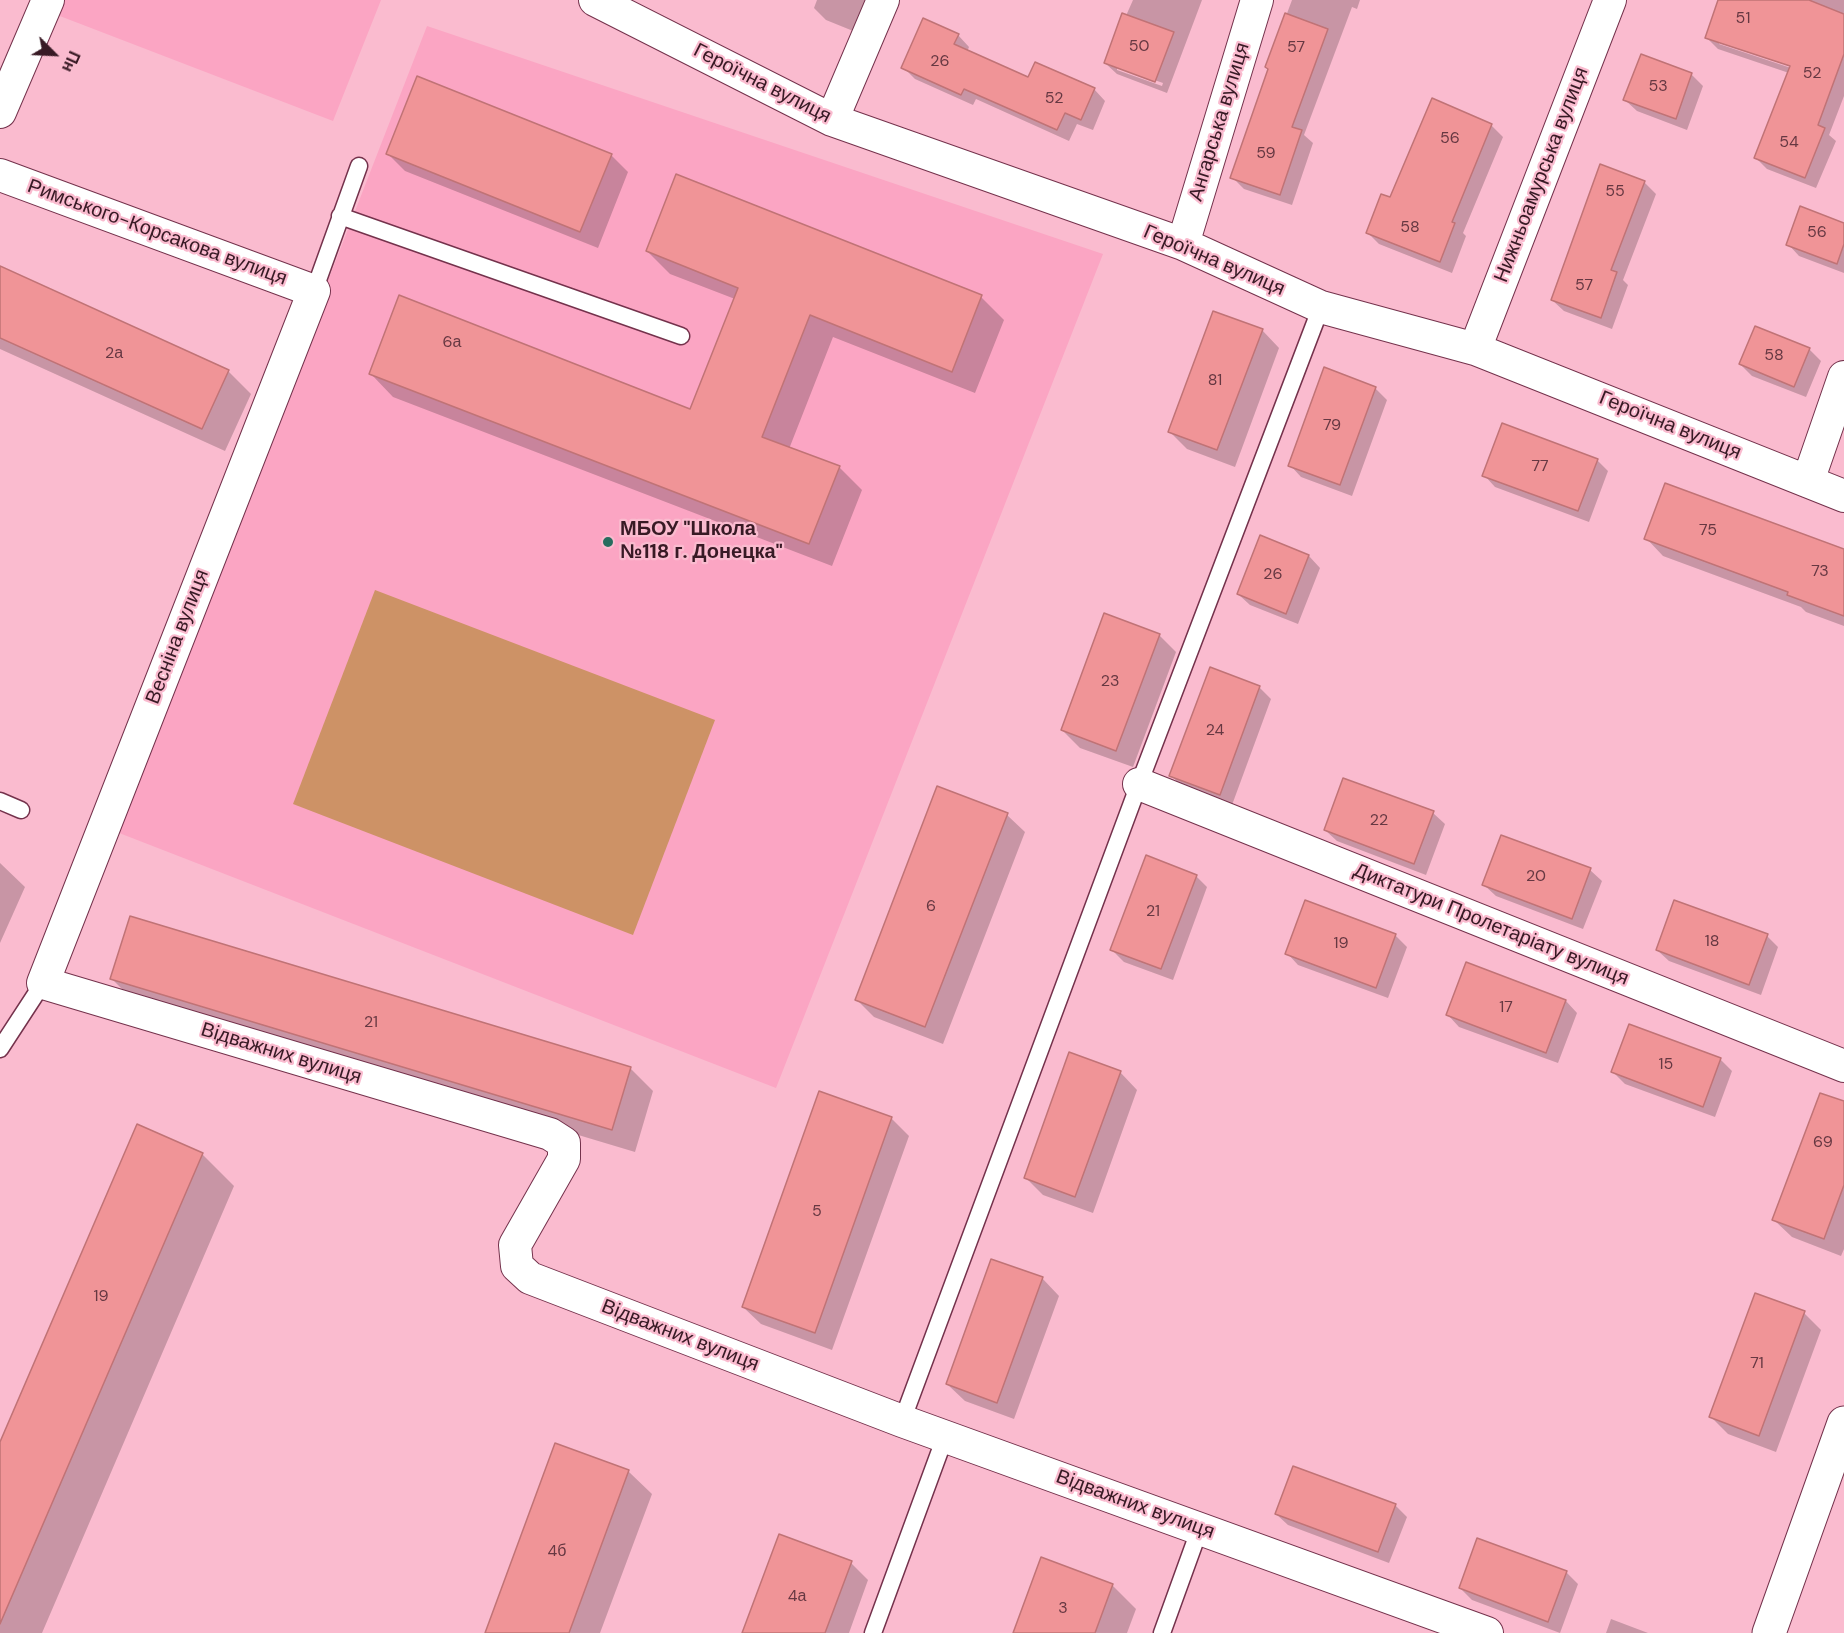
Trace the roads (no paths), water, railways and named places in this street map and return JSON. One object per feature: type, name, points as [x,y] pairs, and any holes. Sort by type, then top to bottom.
[{"type":"main road","points":[[1769,1633],[1844,1423]]},
{"type":"street","points":[[0,112],[48,0]]},
{"type":"street","name":"Героїчна вулиця","points":[[595,0],[832,120],[1183,244],[1322,307],[1475,349],[1844,496]]},
{"type":"street","points":[[832,120],[883,0]]},
{"type":"street","name":"Ангарська вулиця","points":[[1183,244],[1257,0]]},
{"type":"street","name":"Нижньоамурська вулиця","points":[[1475,349],[1610,0]]},
{"type":"street","name":"Римського-Корсакова вулиця","points":[[0,175],[314,291]]},
{"type":"street","name":"Весніна вулиця","points":[[43,983],[314,291]]},
{"type":"street","points":[[1808,481],[1844,376]]},
{"type":"street","name":"Диктатури Пролетаріату вулиця","points":[[1138,784],[1844,1066]]},
{"type":"street","name":"Відважних вулиця","points":[[43,983],[550,1134],[564,1143],[564,1159],[515,1245],[517,1266],[530,1278],[945,1437],[1487,1633]]},
{"type":"lane","points":[[314,291],[358,166]]},
{"type":"lane","points":[[340,216],[681,336]]},
{"type":"lane","points":[[902,1421],[1138,784],[1322,307]]},
{"type":"lane","points":[[0,801],[21,810]]},
{"type":"lane","points":[[0,1049],[43,983]]},
{"type":"lane","points":[[873,1633],[945,1437]]},
{"type":"lane","points":[[1162,1633],[1200,1528]]},
{"type":"place","name":"МБОУ \"Школа №118 г. Донецка\"","points":[[608,542]]}]
